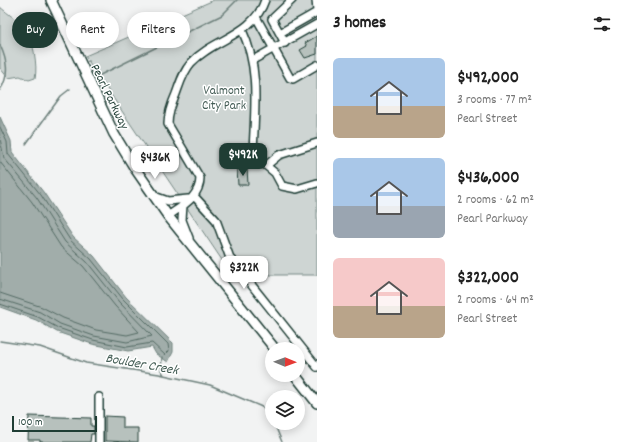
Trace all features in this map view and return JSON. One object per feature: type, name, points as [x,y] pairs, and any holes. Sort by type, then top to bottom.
[{"type":"main road","name":"Pearl Parkway","points":[[50,0],[114,134],[152,194],[269,342]]},
{"type":"main road","points":[[301,382],[316,403]]},
{"type":"street","points":[[168,216],[192,197],[199,187],[200,178],[169,127],[168,120],[181,78],[190,64],[242,30],[256,17],[265,0]]},
{"type":"street","points":[[285,42],[272,19],[292,0]]},
{"type":"street","points":[[280,33],[317,12],[316,0]]},
{"type":"street","points":[[256,17],[290,78],[293,79],[317,65]]},
{"type":"street","points":[[253,60],[317,24]]},
{"type":"street","points":[[242,30],[253,60],[255,98],[253,155],[275,173],[282,186],[297,189],[317,183]]},
{"type":"street","points":[[267,165],[279,155],[317,143]]},
{"type":"street","points":[[152,194],[168,201],[192,197]]},
{"type":"street","points":[[192,197],[216,220],[230,258],[317,367]]},
{"type":"street","points":[[183,205],[182,220],[194,248]]},
{"type":"street","points":[[99,442],[100,398]]},
{"type":"green space","name":"Valmont City Park","points":[[214,0],[317,0],[317,275],[232,275],[85,56],[103,48],[119,48],[119,41],[127,38],[127,48],[190,48],[190,12],[186,12]]},
{"type":"green space","points":[[0,7],[12,17],[12,48],[33,48],[36,73],[35,78],[29,80],[20,76],[8,78],[0,68]]},
{"type":"water","points":[[0,117],[11,141],[12,152],[44,193],[73,237],[94,256],[126,297],[173,343],[173,352],[168,362],[156,354],[152,347],[128,351],[92,344],[57,332],[36,320],[0,307]]},
{"type":"building","points":[[317,36],[317,54],[305,58],[300,50],[307,46],[305,43]]},
{"type":"building","points":[[247,168],[248,185],[238,185],[237,169]]},
{"type":"building","points":[[29,416],[91,418],[91,426],[94,426],[94,434],[91,434],[90,442],[40,442],[40,440],[28,440]]},
{"type":"building","points":[[105,416],[123,417],[123,428],[138,428],[138,442],[105,441]]},
{"type":"waterway","points":[[96,77],[222,15],[237,0]]},
{"type":"waterway","points":[[0,45],[6,62],[5,79],[0,90]]},
{"type":"waterway","points":[[26,144],[61,96],[70,89]]},
{"type":"waterway","name":"Boulder Creek","points":[[0,341],[40,347],[86,363],[159,374],[210,385],[262,407],[265,411]]},
{"type":"waterway","points":[[162,357],[161,370],[164,375]]},
{"type":"waterway","name":"Boulder Creek","points":[[277,430],[282,442]]}]
